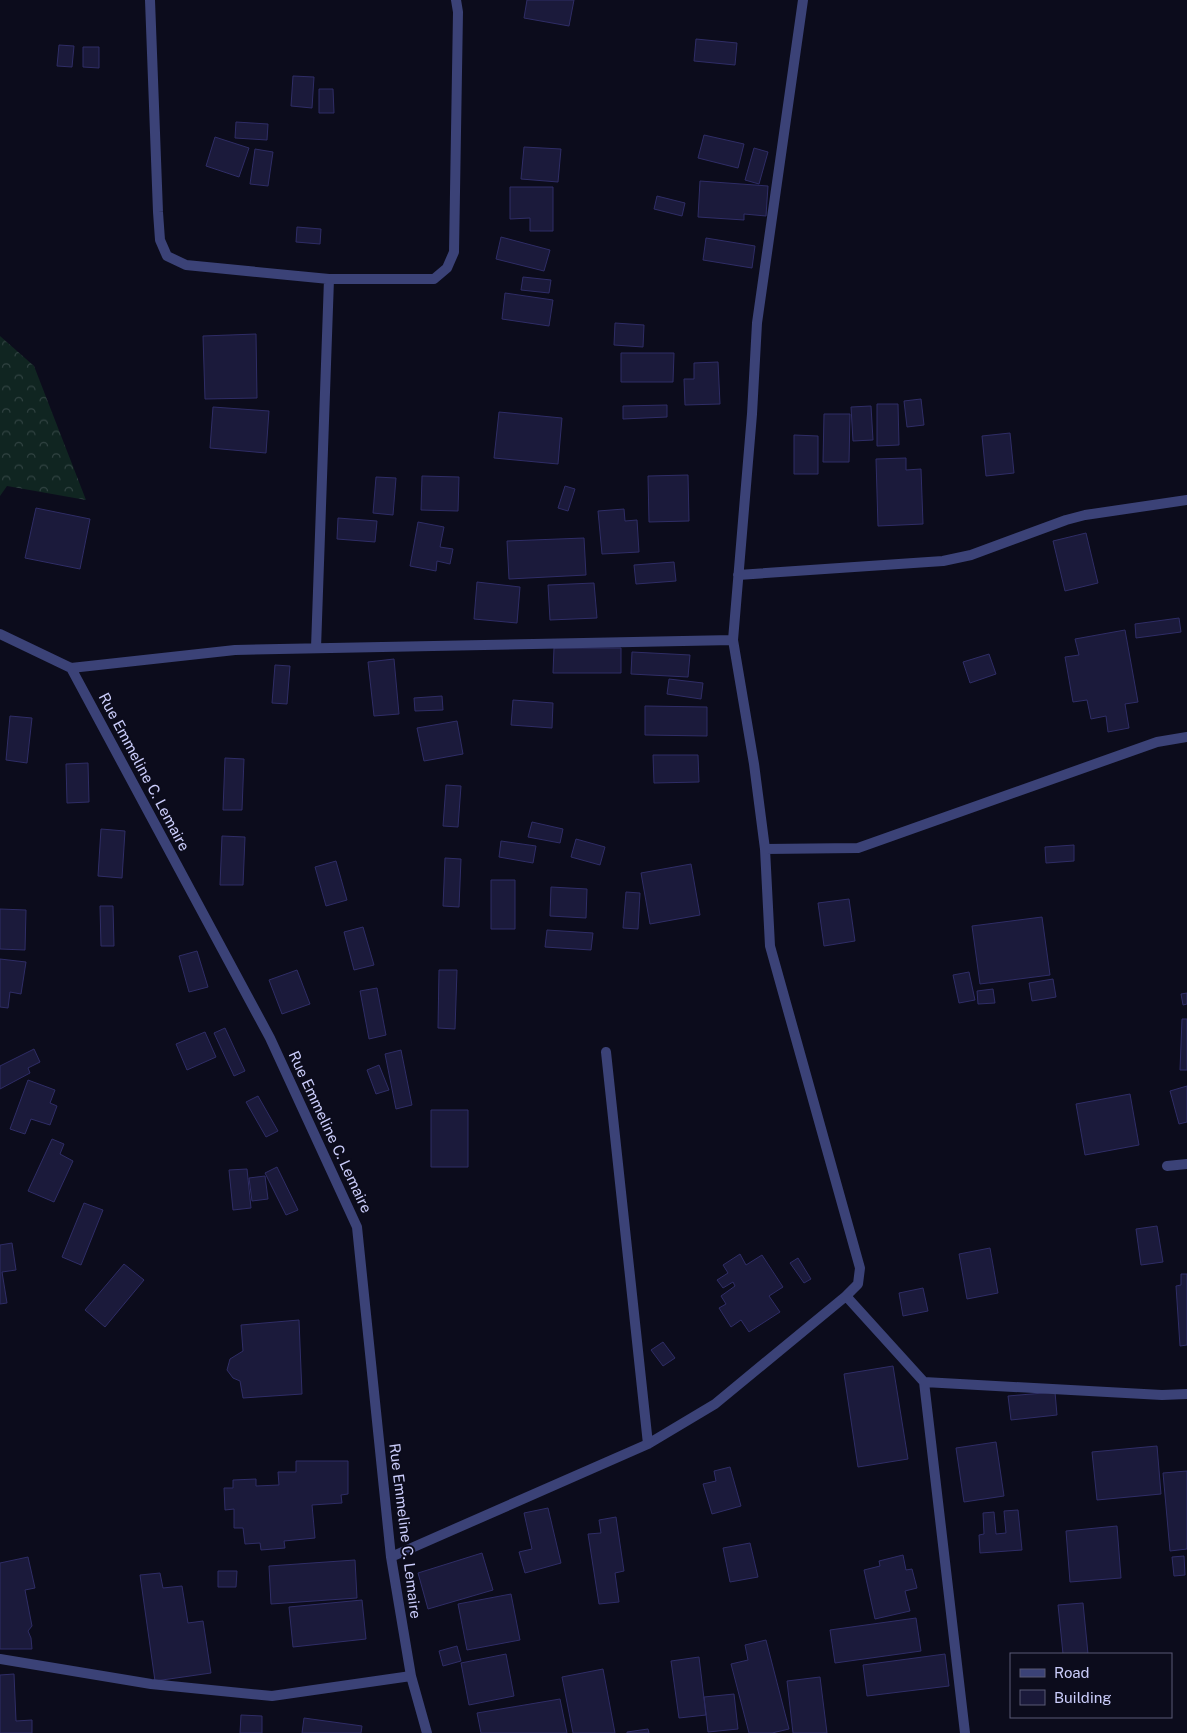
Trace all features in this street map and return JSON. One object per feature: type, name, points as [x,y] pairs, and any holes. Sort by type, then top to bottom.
[{"type":"street","points":[[150,0],[158,212],[160,240],[167,256],[186,265],[329,279],[434,278],[447,268],[454,252],[458,12],[456,0]]},
{"type":"street","points":[[391,1558],[648,1444],[715,1404],[858,1284],[860,1268],[770,946],[765,849],[754,764],[733,640],[752,414],[757,323],[803,0]]},
{"type":"street","points":[[316,648],[329,279]]},
{"type":"street","points":[[738,575],[943,561],[971,555],[1066,520],[1085,515],[1187,500]]},
{"type":"street","points":[[0,634],[71,668],[235,650],[733,640]]},
{"type":"street","name":"Rue Emmeline C. Lemaire","points":[[71,668],[270,1038],[357,1227],[391,1558],[411,1676],[427,1733]]},
{"type":"street","points":[[765,849],[858,848],[1157,742],[1187,737]]},
{"type":"street","points":[[606,1052],[648,1444]]},
{"type":"street","points":[[1167,1166],[1187,1164]]},
{"type":"street","points":[[846,1296],[924,1382],[965,1733]]},
{"type":"street","points":[[924,1382],[1162,1395],[1187,1394]]},
{"type":"street","points":[[0,1659],[151,1684],[272,1696],[411,1676]]},
{"type":"green space","points":[[0,336],[34,366],[86,500],[7,486],[0,496]]},
{"type":"building","points":[[527,0],[574,0],[569,26],[524,18]]},
{"type":"building","points":[[696,39],[737,43],[735,65],[694,61]]},
{"type":"building","points":[[59,45],[74,46],[72,67],[57,66]]},
{"type":"building","points":[[83,47],[99,47],[99,68],[83,67]]},
{"type":"building","points":[[293,76],[314,77],[312,108],[291,106]]},
{"type":"building","points":[[319,89],[333,89],[334,113],[319,113]]},
{"type":"building","points":[[236,122],[268,124],[267,140],[235,138]]},
{"type":"building","points":[[704,135],[744,144],[738,168],[698,158]]},
{"type":"building","points":[[215,137],[249,148],[239,177],[206,166]]},
{"type":"building","points":[[524,147],[561,149],[558,182],[521,179]]},
{"type":"building","points":[[754,148],[768,152],[759,184],[745,180]]},
{"type":"building","points":[[255,149],[273,152],[268,186],[250,184]]},
{"type":"building","points":[[700,181],[768,186],[766,216],[744,214],[744,220],[698,217]]},
{"type":"building","points":[[510,187],[553,187],[553,231],[530,231],[530,218],[510,219]]},
{"type":"building","points":[[657,196],[685,203],[682,216],[654,209]]},
{"type":"building","points":[[297,227],[321,229],[320,244],[296,242]]},
{"type":"building","points":[[501,237],[550,250],[544,271],[496,259]]},
{"type":"building","points":[[706,238],[755,246],[752,268],[703,260]]},
{"type":"building","points":[[523,277],[551,280],[549,293],[521,290]]},
{"type":"building","points":[[505,293],[553,300],[549,326],[502,319]]},
{"type":"building","points":[[615,323],[644,325],[643,347],[614,345]]},
{"type":"building","points":[[256,334],[257,398],[205,399],[203,336]]},
{"type":"building","points":[[621,353],[674,353],[673,382],[621,382]]},
{"type":"building","points":[[718,362],[720,404],[685,405],[684,379],[694,379],[694,363]]},
{"type":"building","points":[[921,399],[924,425],[907,427],[904,401]]},
{"type":"building","points":[[877,404],[898,404],[899,445],[877,446]]},
{"type":"building","points":[[667,405],[667,417],[623,419],[623,406]]},
{"type":"building","points":[[871,406],[873,440],[853,441],[851,407]]},
{"type":"building","points":[[213,407],[269,411],[266,453],[210,448]]},
{"type":"building","points":[[499,412],[562,418],[558,464],[494,458]]},
{"type":"building","points":[[824,414],[850,414],[849,462],[823,462]]},
{"type":"building","points":[[1010,433],[1014,473],[986,476],[982,436]]},
{"type":"building","points":[[794,435],[818,436],[818,474],[794,474]]},
{"type":"building","points":[[906,458],[906,470],[921,469],[923,524],[878,526],[876,459]]},
{"type":"building","points":[[688,475],[689,521],[649,522],[648,476]]},
{"type":"building","points":[[422,476],[459,477],[458,511],[421,510]]},
{"type":"building","points":[[376,477],[396,478],[393,515],[373,513]]},
{"type":"building","points":[[565,486],[575,489],[568,511],[558,508]]},
{"type":"building","points":[[36,508],[90,519],[80,569],[25,558]]},
{"type":"building","points":[[624,509],[625,521],[637,520],[639,552],[602,554],[598,511]]},
{"type":"building","points":[[338,518],[377,521],[375,542],[337,539]]},
{"type":"building","points":[[418,522],[444,527],[440,547],[453,549],[450,564],[437,561],[436,571],[410,566]]},
{"type":"building","points":[[1086,533],[1098,583],[1065,591],[1053,541]]},
{"type":"building","points":[[584,538],[586,575],[509,579],[507,541]]},
{"type":"building","points":[[674,562],[676,581],[636,584],[634,565]]},
{"type":"building","points":[[477,582],[520,587],[517,623],[474,619]]},
{"type":"building","points":[[594,583],[597,618],[550,620],[548,585]]},
{"type":"building","points":[[1179,618],[1181,632],[1136,638],[1135,624]]},
{"type":"building","points":[[1125,630],[1138,702],[1125,704],[1129,728],[1108,732],[1106,716],[1091,719],[1087,700],[1073,702],[1065,657],[1079,655],[1075,639]]},
{"type":"building","points":[[554,648],[621,648],[621,673],[553,673]]},
{"type":"building","points":[[632,652],[690,655],[688,677],[631,674]]},
{"type":"building","points":[[989,654],[996,674],[970,683],[963,662]]},
{"type":"building","points":[[394,659],[399,714],[374,716],[368,662]]},
{"type":"building","points":[[275,665],[290,666],[287,704],[272,703]]},
{"type":"building","points":[[669,679],[703,683],[701,699],[667,694]]},
{"type":"building","points":[[442,696],[443,710],[415,711],[414,698]]},
{"type":"building","points":[[513,700],[553,703],[552,728],[511,725]]},
{"type":"building","points":[[645,706],[707,707],[707,736],[645,735]]},
{"type":"building","points":[[10,716],[32,718],[27,763],[6,760]]},
{"type":"building","points":[[457,721],[463,754],[424,761],[417,728]]},
{"type":"building","points":[[653,755],[698,755],[699,782],[654,783]]},
{"type":"building","points":[[225,758],[244,759],[242,810],[223,810]]},
{"type":"building","points":[[88,763],[89,802],[67,803],[66,764]]},
{"type":"building","points":[[446,785],[461,786],[458,827],[443,826]]},
{"type":"building","points":[[532,822],[563,829],[560,843],[528,837]]},
{"type":"building","points":[[101,829],[125,831],[122,878],[98,876]]},
{"type":"building","points":[[222,836],[245,837],[243,885],[220,885]]},
{"type":"building","points":[[576,839],[605,847],[600,865],[571,857]]},
{"type":"building","points":[[501,841],[536,846],[533,863],[499,857]]},
{"type":"building","points":[[1074,845],[1074,861],[1046,863],[1045,847]]},
{"type":"building","points":[[445,858],[461,859],[459,907],[443,906]]},
{"type":"building","points":[[336,861],[347,900],[326,906],[315,867]]},
{"type":"building","points":[[691,864],[700,915],[650,924],[641,873]]},
{"type":"building","points":[[491,880],[515,880],[515,929],[491,929]]},
{"type":"building","points":[[551,887],[587,889],[586,918],[550,916]]},
{"type":"building","points":[[626,892],[640,893],[638,929],[623,928]]},
{"type":"building","points":[[849,899],[855,941],[824,946],[818,903]]},
{"type":"building","points":[[100,906],[113,906],[114,946],[101,946]]},
{"type":"building","points":[[0,909],[26,910],[25,950],[0,949]]},
{"type":"building","points":[[1042,917],[1050,975],[980,984],[972,926]]},
{"type":"building","points":[[363,927],[374,965],[354,970],[344,932]]},
{"type":"building","points":[[547,930],[593,933],[591,950],[545,947]]},
{"type":"building","points":[[197,951],[208,987],[189,992],[179,956]]},
{"type":"building","points":[[0,959],[26,962],[21,994],[10,992],[8,1008],[0,1007]]},
{"type":"building","points":[[297,970],[310,1004],[282,1014],[269,980]]},
{"type":"building","points":[[439,970],[457,970],[455,1029],[438,1028]]},
{"type":"building","points":[[969,972],[975,1000],[959,1003],[953,975]]},
{"type":"building","points":[[1053,979],[1056,997],[1032,1001],[1029,983]]},
{"type":"building","points":[[377,988],[386,1035],[369,1039],[360,991]]},
{"type":"building","points":[[993,989],[995,1003],[978,1004],[977,991]]},
{"type":"building","points":[[1187,993],[1187,1004],[1183,1005],[1181,994]]},
{"type":"building","points":[[1182,1019],[1187,1019],[1187,1070],[1180,1070]]},
{"type":"building","points":[[225,1028],[245,1071],[234,1076],[214,1033]]},
{"type":"building","points":[[205,1032],[216,1057],[187,1070],[176,1044]]},
{"type":"building","points":[[34,1049],[40,1062],[28,1068],[30,1073],[0,1089],[0,1066]]},
{"type":"building","points":[[401,1050],[412,1105],[396,1109],[385,1054]]},
{"type":"building","points":[[379,1065],[389,1090],[376,1094],[367,1070]]},
{"type":"building","points":[[28,1080],[55,1090],[50,1103],[57,1106],[50,1125],[31,1119],[25,1134],[10,1129]]},
{"type":"building","points":[[1187,1086],[1187,1122],[1179,1124],[1170,1091]]},
{"type":"building","points":[[1130,1094],[1139,1145],[1085,1155],[1076,1104]]},
{"type":"building","points":[[258,1096],[278,1131],[266,1137],[246,1102]]},
{"type":"building","points":[[431,1110],[468,1110],[468,1167],[431,1167]]},
{"type":"building","points":[[52,1139],[64,1144],[60,1154],[73,1161],[54,1202],[28,1191]]},
{"type":"building","points":[[277,1167],[298,1210],[286,1215],[265,1173]]},
{"type":"building","points":[[247,1169],[251,1208],[233,1210],[229,1170]]},
{"type":"building","points":[[265,1176],[268,1199],[252,1201],[249,1178]]},
{"type":"building","points":[[84,1203],[103,1210],[81,1265],[62,1257]]},
{"type":"building","points":[[1157,1226],[1163,1262],[1141,1265],[1136,1229]]},
{"type":"building","points":[[12,1243],[16,1270],[2,1272],[7,1303],[0,1304],[0,1245]]},
{"type":"building","points":[[990,1248],[998,1293],[967,1299],[959,1254]]},
{"type":"building","points":[[740,1254],[746,1265],[762,1255],[783,1287],[769,1296],[780,1312],[749,1332],[741,1320],[731,1327],[719,1308],[726,1304],[721,1296],[735,1286],[733,1282],[723,1288],[717,1280],[728,1273],[723,1265]]},
{"type":"building","points":[[798,1258],[811,1279],[804,1283],[790,1263]]},
{"type":"building","points":[[124,1264],[144,1280],[105,1327],[85,1310]]},
{"type":"building","points":[[1181,1274],[1187,1274],[1187,1345],[1180,1346],[1176,1286],[1181,1285]]},
{"type":"building","points":[[923,1288],[928,1311],[903,1316],[899,1293]]},
{"type":"building","points":[[299,1320],[302,1394],[243,1398],[240,1381],[233,1378],[227,1370],[230,1359],[243,1351],[241,1325]]},
{"type":"building","points":[[663,1342],[675,1358],[663,1366],[651,1350]]},
{"type":"building","points":[[893,1366],[908,1459],[858,1467],[844,1374]]},
{"type":"building","points":[[1055,1392],[1057,1415],[1011,1420],[1008,1396]]},
{"type":"building","points":[[996,1442],[1004,1496],[964,1502],[956,1448]]},
{"type":"building","points":[[1157,1446],[1161,1494],[1097,1500],[1092,1452]]},
{"type":"building","points":[[296,1461],[348,1461],[348,1494],[341,1495],[342,1503],[312,1505],[315,1538],[284,1541],[285,1548],[261,1550],[260,1543],[245,1544],[243,1528],[234,1528],[234,1509],[225,1510],[224,1488],[233,1488],[233,1480],[256,1479],[256,1486],[279,1485],[278,1472],[296,1472]]},
{"type":"building","points":[[730,1467],[741,1506],[712,1514],[703,1484],[716,1481],[714,1471]]},
{"type":"building","points":[[1187,1471],[1187,1549],[1170,1551],[1163,1473]]},
{"type":"building","points":[[548,1508],[561,1563],[525,1573],[519,1552],[532,1549],[524,1513]]},
{"type":"building","points":[[1018,1510],[1022,1550],[980,1553],[979,1535],[984,1534],[983,1513],[994,1512],[996,1534],[1006,1533],[1004,1511]]},
{"type":"building","points":[[616,1517],[624,1571],[615,1573],[619,1602],[599,1604],[588,1534],[601,1533],[599,1520]]},
{"type":"building","points":[[1117,1526],[1121,1578],[1070,1582],[1066,1531]]},
{"type":"building","points":[[750,1543],[758,1577],[730,1582],[723,1548]]},
{"type":"building","points":[[482,1553],[493,1590],[428,1609],[418,1573]]},
{"type":"building","points":[[903,1555],[906,1570],[912,1569],[917,1588],[905,1591],[910,1611],[875,1619],[864,1570],[880,1566],[879,1561]]},
{"type":"building","points":[[1184,1556],[1185,1575],[1174,1576],[1172,1557]]},
{"type":"building","points":[[28,1557],[35,1588],[25,1590],[32,1626],[28,1631],[32,1649],[0,1649],[0,1563]]},
{"type":"building","points":[[355,1560],[357,1598],[271,1604],[269,1566]]},
{"type":"building","points":[[218,1571],[237,1571],[236,1587],[218,1587]]},
{"type":"building","points":[[160,1573],[163,1588],[182,1586],[188,1623],[203,1621],[211,1673],[155,1681],[140,1575]]},
{"type":"building","points":[[511,1594],[520,1640],[467,1650],[458,1604]]},
{"type":"building","points":[[362,1600],[366,1639],[293,1647],[289,1607]]},
{"type":"building","points":[[1083,1603],[1088,1653],[1063,1653],[1058,1605]]},
{"type":"building","points":[[916,1618],[921,1651],[835,1663],[830,1630]]},
{"type":"building","points":[[766,1640],[789,1729],[772,1733],[749,1733],[731,1664],[748,1660],[745,1645]]},
{"type":"building","points":[[457,1646],[461,1661],[443,1666],[439,1651]]},
{"type":"building","points":[[506,1654],[514,1696],[469,1705],[461,1663]]},
{"type":"building","points":[[945,1654],[949,1686],[867,1696],[863,1665]]},
{"type":"building","points":[[699,1657],[706,1715],[679,1718],[671,1661]]},
{"type":"building","points":[[603,1669],[615,1733],[573,1733],[562,1677]]},
{"type":"building","points":[[14,1674],[16,1721],[32,1720],[32,1733],[0,1733],[0,1675]]},
{"type":"building","points":[[820,1677],[827,1733],[793,1733],[787,1681]]},
{"type":"building","points":[[734,1694],[738,1729],[708,1732],[704,1697]]},
{"type":"building","points":[[560,1699],[567,1733],[481,1733],[477,1713]]},
{"type":"building","points":[[241,1715],[262,1716],[262,1733],[240,1733]]},
{"type":"building","points":[[304,1718],[362,1726],[361,1733],[302,1733]]},
{"type":"building","points":[[648,1729],[649,1733],[627,1733],[627,1732]]}]
